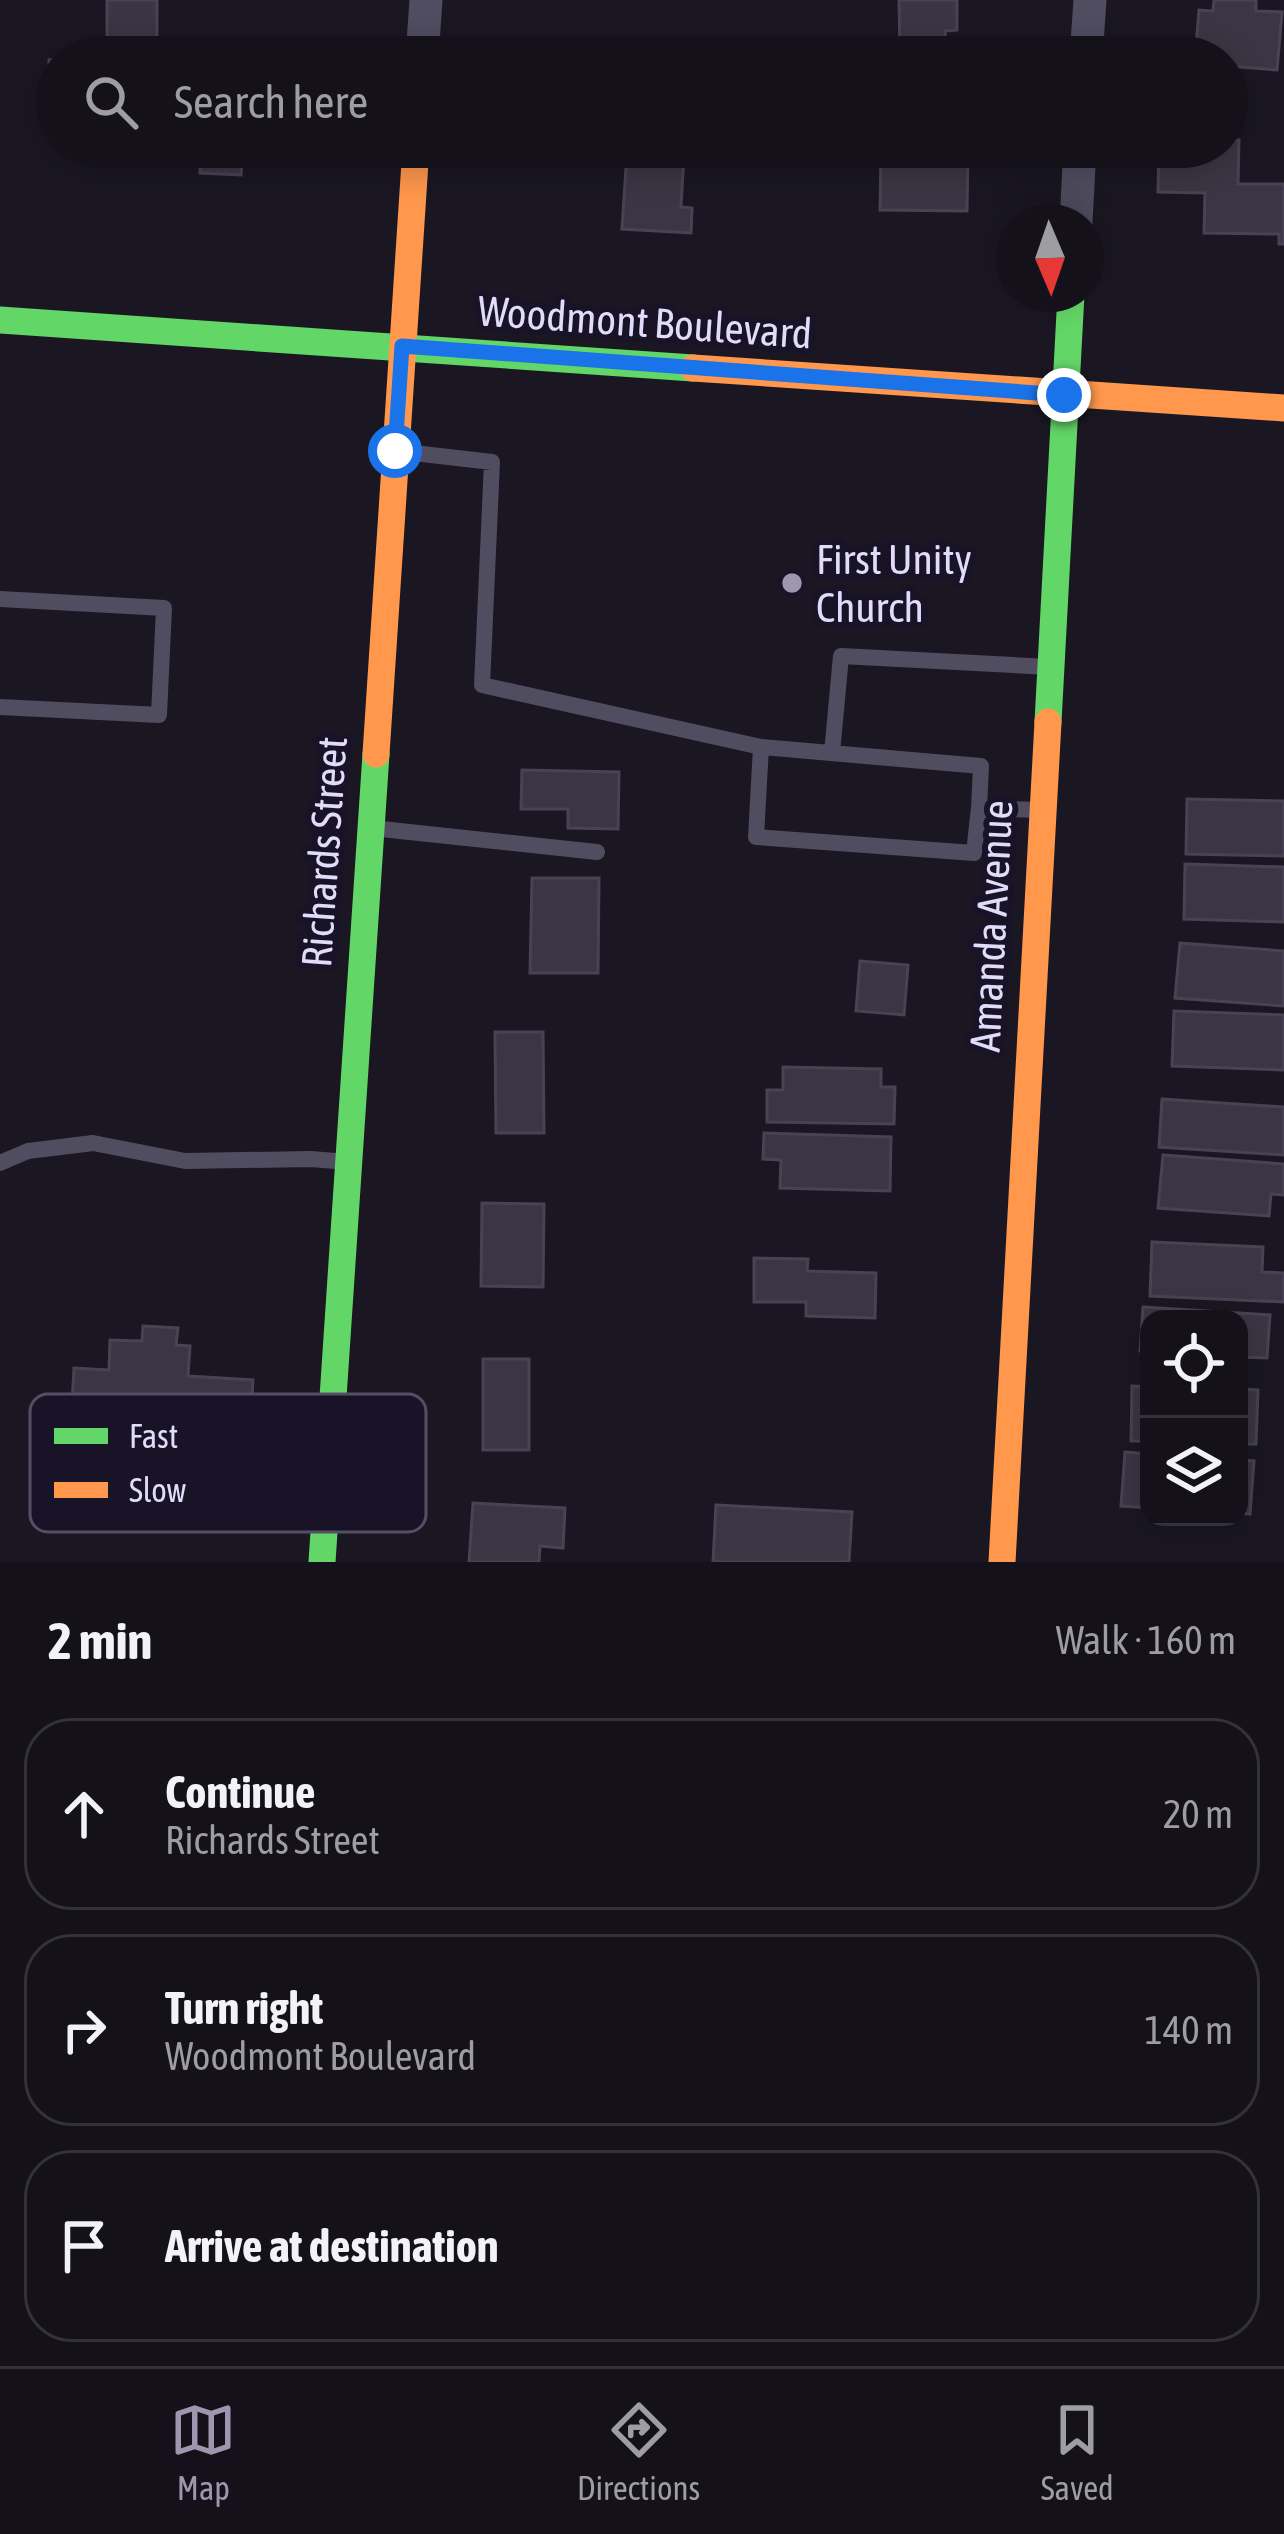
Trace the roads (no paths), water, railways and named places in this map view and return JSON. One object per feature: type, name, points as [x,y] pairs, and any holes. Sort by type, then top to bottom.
[{"type":"street","points":[[423,36],[426,0]]},
{"type":"street","points":[[1087,36],[1090,0]]},
{"type":"street","name":"Richards Street","points":[[333,1394],[415,168]]},
{"type":"street","points":[[1077,204],[1079,168]]},
{"type":"street","name":"Amanda Avenue","points":[[1002,1562],[1070,312]]},
{"type":"street","name":"Woodmont Boulevard","points":[[0,320],[1284,408]]},
{"type":"street","name":"Richards Street","points":[[322,1562],[324,1532]]},
{"type":"lane","points":[[395,451],[492,462],[482,686],[761,747],[980,766],[974,853],[756,837],[761,747]]},
{"type":"lane","points":[[0,598],[164,608],[159,715],[0,707]]},
{"type":"lane","points":[[832,753],[841,656],[1050,667]]},
{"type":"lane","points":[[979,808],[1042,810]]},
{"type":"lane","points":[[370,828],[597,852]]},
{"type":"lane","points":[[0,1163],[28,1151],[93,1143],[185,1161],[349,1162]]},
{"type":"place","name":"First Unity Church","points":[[792,583]]}]
